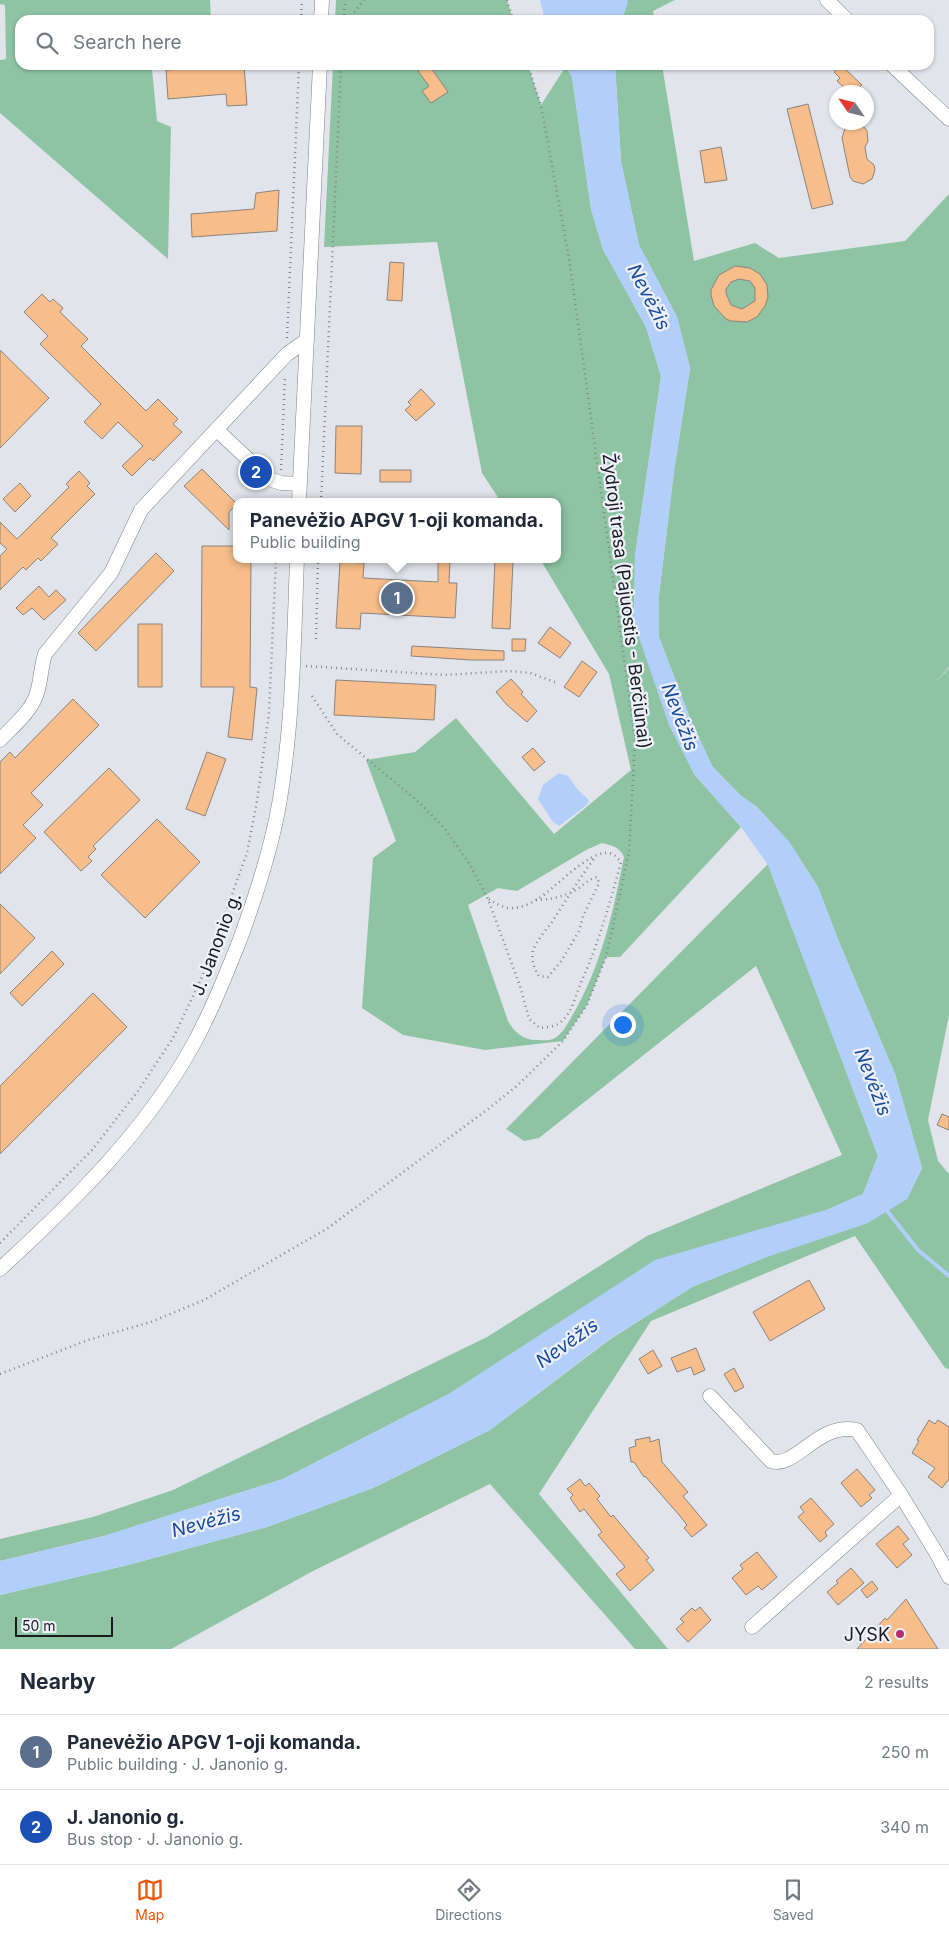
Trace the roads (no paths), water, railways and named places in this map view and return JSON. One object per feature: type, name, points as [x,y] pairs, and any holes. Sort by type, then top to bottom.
[{"type":"street","points":[[321,15],[322,0]]},
{"type":"street","points":[[827,0],[842,15]]},
{"type":"street","points":[[299,498],[320,70]]},
{"type":"street","points":[[897,70],[949,119]]},
{"type":"street","points":[[0,740],[32,705],[38,693],[41,666],[45,654],[111,573],[141,510],[287,354],[307,340]]},
{"type":"street","points":[[217,430],[269,479],[280,483],[300,484]]},
{"type":"street","name":"J. Janonio g.","points":[[0,1269],[87,1186],[137,1127],[177,1071],[205,1023],[250,911],[280,801],[285,764],[292,665],[297,563]]},
{"type":"street","points":[[710,1396],[771,1461],[778,1463],[785,1462],[820,1436],[847,1428],[857,1430],[901,1495],[949,1577]]},
{"type":"street","points":[[752,1627],[901,1495]]},
{"type":"water","points":[[540,0],[627,0],[628,2],[624,15],[544,15]]},
{"type":"water","name":"Nevėžis","points":[[568,70],[615,70],[621,162],[639,245],[677,317],[690,368],[674,471],[659,595],[659,637],[690,718],[712,766],[741,796],[757,807],[789,842],[818,887],[839,942],[895,1074],[922,1168],[907,1199],[868,1223],[767,1257],[692,1287],[608,1340],[490,1430],[373,1488],[267,1527],[128,1565],[0,1595],[0,1561],[104,1536],[283,1479],[447,1395],[655,1260],[829,1209],[863,1194],[878,1156],[768,865],[741,827],[694,774],[669,725],[634,623],[635,556],[661,376],[646,327],[603,250],[591,209],[572,77]]},
{"type":"water","points":[[559,773],[568,776],[589,802],[559,826],[553,822],[538,799],[543,785]]},
{"type":"waterway","points":[[884,1207],[918,1250],[949,1276]]},
{"type":"place","name":"J. Janonio g.","points":[[256,472]]},
{"type":"place","name":"Panevėžio APGV 1-oji komanda.","points":[[397,598]]},
{"type":"place","name":"JYSK","points":[[900,1634]]}]
